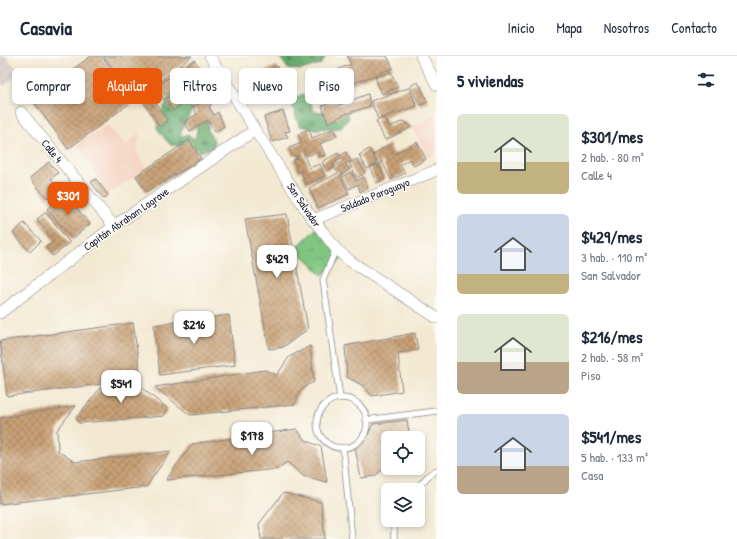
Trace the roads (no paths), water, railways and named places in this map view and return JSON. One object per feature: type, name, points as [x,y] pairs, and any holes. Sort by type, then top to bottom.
[{"type":"street","name":"San Salvador","points":[[210,56],[255,130],[313,220],[336,249],[350,261],[437,318]]},
{"type":"street","points":[[421,56],[437,84]]},
{"type":"street","name":"Calle 4","points":[[21,112],[114,226]]},
{"type":"street","name":"Capitán Abraham Lagrave","points":[[0,312],[114,226],[255,130]]},
{"type":"street","name":"Soldado Paraguayo","points":[[313,220],[437,170]]},
{"type":"lane","points":[[336,249],[322,280],[340,398]]},
{"type":"lane","points":[[340,398],[355,402],[361,407],[366,420],[366,430],[362,437],[357,442],[343,448],[334,447],[327,443],[317,428],[317,420],[320,411],[325,404],[340,398]]},
{"type":"lane","points":[[366,420],[437,412]]},
{"type":"lane","points":[[343,448],[352,539]]},
{"type":"lane","points":[[422,483],[430,474],[437,470]]},
{"type":"lane","points":[[394,527],[394,539]]}]
